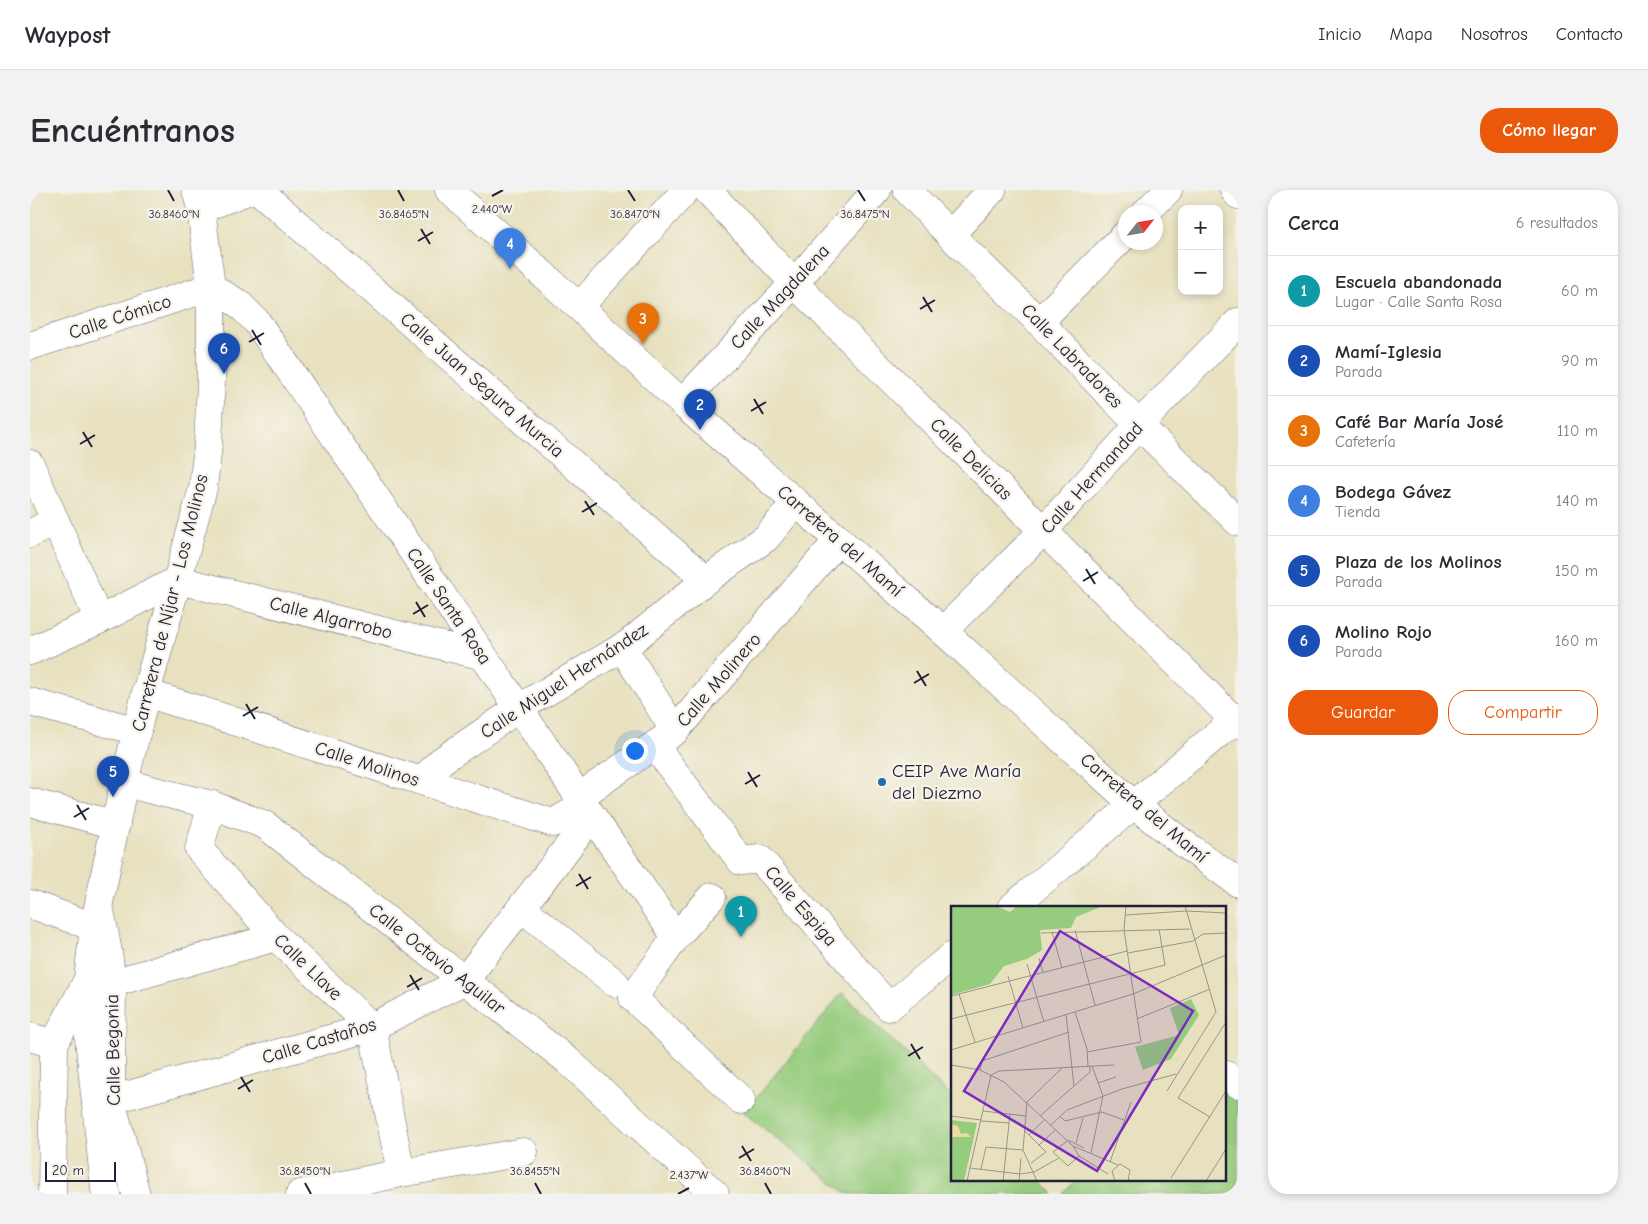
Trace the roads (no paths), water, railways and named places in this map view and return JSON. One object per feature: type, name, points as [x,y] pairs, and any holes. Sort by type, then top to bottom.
[{"type":"street","points":[[198,199],[250,190]]},
{"type":"street","name":"Calle Juan Segura Murcia","points":[[258,190],[706,580]]},
{"type":"street","name":"Carretera del Mamí","points":[[449,190],[682,403],[943,631],[1133,804],[1174,838],[1238,883]]},
{"type":"street","points":[[579,307],[686,190]]},
{"type":"street","name":"Calle Delicias","points":[[707,190],[794,283],[1043,531],[1237,720]]},
{"type":"street","name":"Calle Magdalena","points":[[682,403],[794,283],[877,190]]},
{"type":"street","name":"Calle Labradores","points":[[907,190],[950,235],[1040,322],[1139,425],[1238,522]]},
{"type":"street","points":[[950,235],[992,190]]},
{"type":"street","points":[[1153,205],[1168,190]]},
{"type":"street","points":[[1234,190],[1238,195]]},
{"type":"street","name":"Carretera de Níjar - Los Molinos","points":[[104,1102],[87,1020],[100,981],[96,916],[124,783],[146,693],[204,479],[211,381],[211,287],[198,199]]},
{"type":"street","points":[[1040,322],[1118,242]]},
{"type":"street","name":"Calle Cómico","points":[[30,346],[211,287]]},
{"type":"street","name":"Calle Santa Rosa","points":[[211,287],[239,304],[257,322],[676,937]]},
{"type":"street","name":"Calle Hermandad","points":[[943,631],[1043,531],[1139,425],[1238,322]]},
{"type":"street","points":[[30,464],[99,620]]},
{"type":"street","name":"Calle Miguel Hernández","points":[[422,782],[441,761],[519,708],[622,648],[706,580],[766,538],[796,502]]},
{"type":"street","points":[[30,534],[55,522]]},
{"type":"street","name":"Calle Molinero","points":[[585,806],[665,739],[839,539]]},
{"type":"street","points":[[30,651],[99,620],[178,580]]},
{"type":"street","name":"Calle Algarrobo","points":[[178,580],[483,656]]},
{"type":"street","points":[[622,648],[665,739]]},
{"type":"street","name":"Calle Molinos","points":[[146,693],[553,823],[585,806]]},
{"type":"street","points":[[30,702],[137,731]]},
{"type":"street","points":[[1013,906],[1133,804],[1237,720]]},
{"type":"street","name":"Calle Espiga","points":[[665,739],[741,861],[760,859],[889,1007],[951,957]]},
{"type":"street","name":"Calle Octavio Aguilar","points":[[124,783],[212,805],[265,824],[567,1060],[715,1194]]},
{"type":"street","points":[[30,802],[116,825]]},
{"type":"street","name":"Calle Llave","points":[[212,805],[199,849],[276,937],[372,1027]]},
{"type":"street","name":"Calle Castaños","points":[[104,1102],[372,1027],[465,980],[522,908],[585,806]]},
{"type":"street","points":[[712,897],[676,937],[633,998],[741,1100]]},
{"type":"street","points":[[30,904],[96,916]]},
{"type":"street","points":[[522,908],[615,983]]},
{"type":"street","points":[[52,1194],[42,1040],[100,981],[276,937]]},
{"type":"street","points":[[372,1027],[401,1173]]},
{"type":"street","points":[[1226,1075],[1238,1084]]},
{"type":"street","points":[[104,1102],[105,1192]]},
{"type":"street","name":"Calle Begonia","points":[[104,1102],[136,1194]]},
{"type":"street","points":[[300,1194],[401,1173],[524,1152]]},
{"type":"place","name":"Bodega Gávez","points":[[510,269]]},
{"type":"place","name":"Café Bar María José","points":[[643,344]]},
{"type":"place","name":"Molino Rojo","points":[[224,374]]},
{"type":"place","name":"Mamí-Iglesia","points":[[700,430]]},
{"type":"place","name":"CEIP Ave María del Diezmo","points":[[882,782]]},
{"type":"place","name":"Plaza de los Molinos","points":[[113,797]]},
{"type":"place","name":"Escuela abandonada","points":[[741,937]]}]
